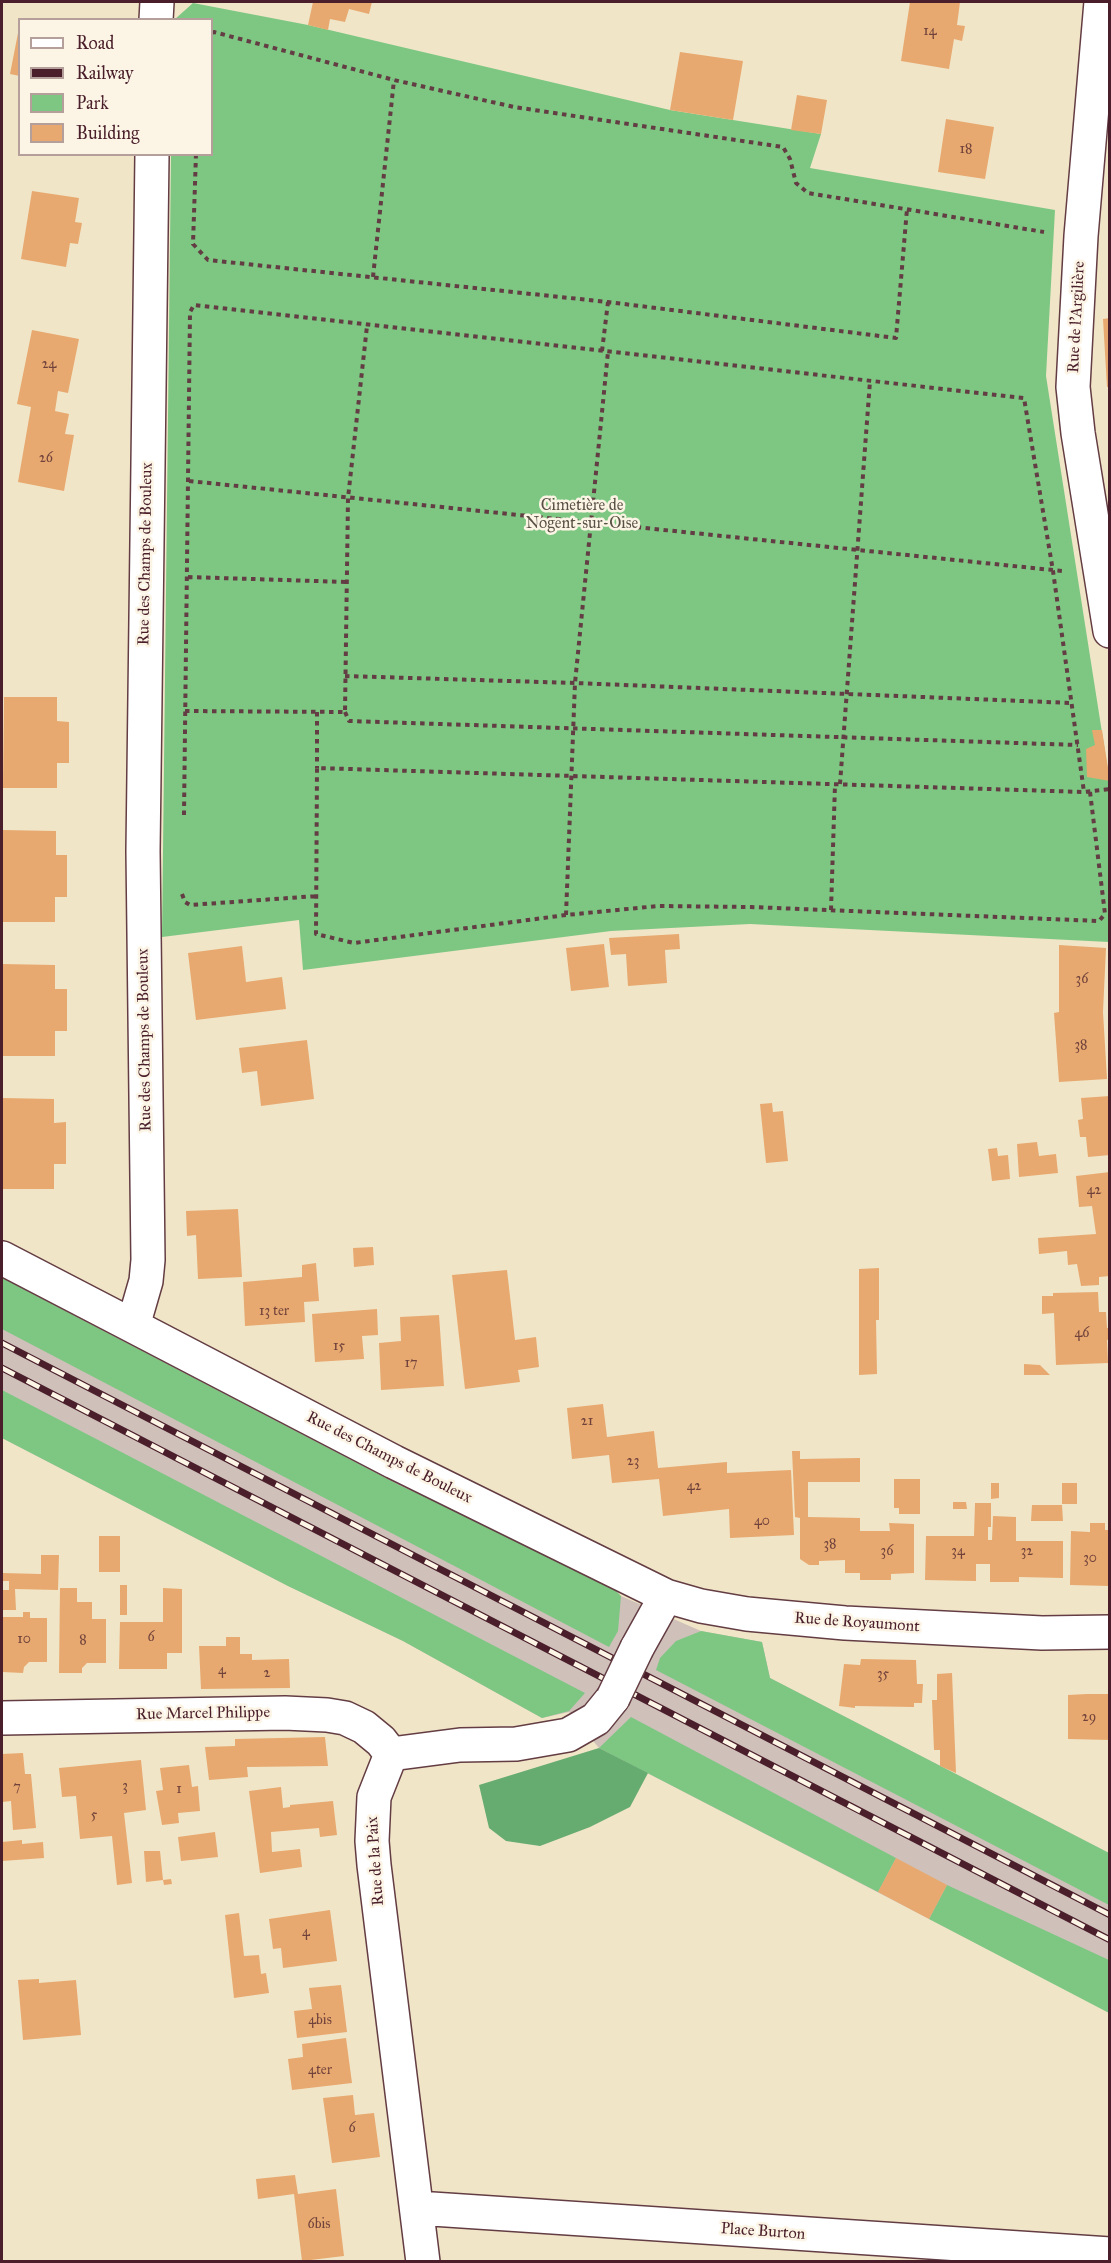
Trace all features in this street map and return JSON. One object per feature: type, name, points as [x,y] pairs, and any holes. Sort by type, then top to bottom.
[{"type":"street","points":[[156,18],[157,2]]},
{"type":"street","name":"Rue de l'Argilière","points":[[1101,2],[1081,236],[1073,387],[1078,433],[1110,631]]},
{"type":"street","name":"Rue des Champs de Bouleux","points":[[152,156],[143,851],[148,1260],[146,1281],[133,1326],[394,1462],[666,1596]]},
{"type":"street","points":[[2,1258],[133,1326]]},
{"type":"street","points":[[391,1754],[460,1745],[516,1744],[568,1735],[596,1719],[613,1698],[666,1596]]},
{"type":"street","name":"Rue de Royaumont","points":[[666,1596],[728,1611],[845,1623],[1042,1633],[1110,1632]]},
{"type":"street","name":"Rue Marcel Philippe","points":[[2,1718],[308,1713],[345,1718],[364,1727],[381,1741],[391,1754]]},
{"type":"street","name":"Rue de la Paix","points":[[391,1754],[374,1797],[372,1841],[423,2262]]},
{"type":"street","name":"Place Burton","points":[[417,2208],[1110,2254]]},
{"type":"path","points":[[213,32],[394,80],[514,107],[783,147],[790,159],[796,183],[808,193],[1081,236]]},
{"type":"path","points":[[373,277],[394,80]]},
{"type":"path","points":[[196,156],[193,244],[208,260],[608,302],[896,338],[907,209]]},
{"type":"path","points":[[602,351],[608,302]]},
{"type":"path","points":[[183,825],[190,312],[195,305],[1024,398],[1053,571],[1105,914],[1099,921],[831,910],[658,906],[566,915],[354,943],[316,934],[316,712]]},
{"type":"path","points":[[367,326],[348,498],[345,712],[349,721],[1078,745]]},
{"type":"path","points":[[566,915],[575,682],[608,352]]},
{"type":"path","points":[[831,910],[838,784],[870,381]]},
{"type":"path","points":[[189,481],[1065,571]]},
{"type":"path","points":[[188,577],[347,582]]},
{"type":"path","points":[[345,676],[575,682],[1072,703]]},
{"type":"path","points":[[185,711],[345,712]]},
{"type":"path","points":[[317,768],[1087,792],[1110,789]]},
{"type":"path","points":[[183,883],[182,894],[185,902],[190,905],[317,896]]},
{"type":"shaded area","points":[[2,1278],[437,1503],[602,1577],[621,1596],[701,1631],[762,1642],[770,1678],[1109,1853],[1109,2012],[599,1748],[569,1712],[542,1718],[403,1641],[288,1586],[2,1438]]},
{"type":"green space","name":"Cimetière de Nogent-sur-Oise","points":[[193,3],[308,25],[670,110],[821,134],[810,168],[1055,210],[1046,376],[1109,777],[1109,942],[750,924],[611,931],[303,970],[299,920],[162,937],[171,156],[213,156],[213,18],[176,18]]},
{"type":"green space","points":[[2,1278],[401,1486],[602,1577],[621,1596],[618,1631],[609,1647],[2,1329]]},
{"type":"green space","points":[[2,1390],[585,1693],[569,1711],[542,1718],[403,1641],[288,1586],[2,1438]]},
{"type":"green space","points":[[701,1631],[762,1642],[770,1678],[1109,1853],[1109,1905],[656,1670],[660,1658],[676,1641]]},
{"type":"green space","points":[[631,1717],[896,1858],[878,1892],[599,1748]]},
{"type":"green space","points":[[599,1748],[648,1773],[630,1807],[590,1827],[540,1846],[506,1841],[489,1828],[479,1785]]},
{"type":"green space","points":[[947,1885],[1109,1960],[1109,2013],[929,1919]]},
{"type":"building","points":[[313,2],[372,2],[369,14],[349,9],[345,22],[330,19],[328,30],[308,25]]},
{"type":"building","points":[[910,2],[960,2],[957,25],[965,26],[962,41],[954,39],[949,69],[901,61]]},
{"type":"building","points":[[18,33],[18,76],[10,74]]},
{"type":"building","points":[[680,52],[743,61],[733,120],[670,110]]},
{"type":"building","points":[[797,95],[827,100],[821,134],[791,130]]},
{"type":"building","points":[[946,119],[994,127],[985,179],[938,172]]},
{"type":"building","points":[[32,191],[79,198],[75,222],[82,223],[78,244],[70,243],[66,267],[21,259]]},
{"type":"building","points":[[1110,318],[1110,387],[1107,387],[1103,319]]},
{"type":"building","points":[[32,330],[79,339],[68,393],[58,391],[55,411],[69,414],[65,434],[74,435],[64,491],[18,482],[31,407],[17,404]]},
{"type":"building","points":[[4,697],[57,697],[57,721],[69,722],[69,763],[57,763],[57,788],[3,788]]},
{"type":"building","points":[[1092,730],[1102,730],[1110,781],[1087,777],[1086,749],[1095,745]]},
{"type":"building","points":[[2,830],[56,831],[56,855],[67,855],[67,897],[55,897],[55,922],[2,922]]},
{"type":"building","points":[[679,934],[680,949],[665,950],[667,983],[628,986],[626,954],[611,955],[609,938]]},
{"type":"building","points":[[604,944],[609,987],[571,991],[566,948]]},
{"type":"building","points":[[1059,945],[1106,948],[1103,1012],[1107,1079],[1059,1082],[1054,1013],[1059,1012]]},
{"type":"building","points":[[242,946],[246,982],[282,977],[286,1009],[196,1020],[188,953]]},
{"type":"building","points":[[2,964],[55,965],[55,989],[67,989],[67,1031],[55,1031],[55,1056],[2,1056]]},
{"type":"building","points":[[307,1040],[314,1099],[261,1106],[257,1071],[242,1073],[239,1048]]},
{"type":"building","points":[[1110,1096],[1110,1155],[1088,1157],[1086,1137],[1080,1137],[1078,1120],[1083,1119],[1081,1098]]},
{"type":"building","points":[[2,1098],[54,1099],[54,1123],[66,1122],[66,1164],[54,1164],[54,1189],[2,1189]]},
{"type":"building","points":[[772,1103],[773,1112],[783,1111],[788,1161],[766,1163],[760,1104]]},
{"type":"building","points":[[1037,1142],[1039,1156],[1056,1154],[1058,1173],[1019,1177],[1017,1144]]},
{"type":"building","points":[[997,1148],[998,1156],[1008,1155],[1010,1179],[992,1181],[988,1149]]},
{"type":"building","points":[[1110,1172],[1110,1276],[1099,1277],[1099,1285],[1081,1286],[1077,1264],[1068,1265],[1067,1251],[1039,1254],[1038,1238],[1096,1234],[1092,1206],[1079,1207],[1076,1176]]},
{"type":"building","points":[[238,1209],[242,1277],[198,1279],[196,1235],[187,1236],[186,1211]]},
{"type":"building","points":[[373,1247],[374,1265],[354,1267],[353,1248]]},
{"type":"building","points":[[316,1263],[319,1301],[304,1302],[305,1322],[245,1326],[243,1282],[302,1277],[302,1265]]},
{"type":"building","points":[[879,1268],[879,1320],[876,1320],[877,1374],[859,1375],[859,1269]]},
{"type":"building","points":[[507,1270],[515,1340],[536,1337],[539,1367],[518,1370],[520,1382],[465,1389],[452,1275]]},
{"type":"building","points":[[1098,1292],[1099,1312],[1106,1312],[1107,1328],[1110,1328],[1110,1339],[1107,1340],[1108,1363],[1056,1365],[1054,1313],[1042,1314],[1042,1296],[1053,1296],[1053,1293]]},
{"type":"building","points":[[377,1309],[378,1335],[362,1336],[364,1359],[315,1362],[312,1314]]},
{"type":"building","points":[[439,1315],[444,1386],[381,1390],[379,1343],[401,1341],[400,1317]]},
{"type":"building","points":[[1024,1364],[1040,1365],[1050,1375],[1024,1375]]},
{"type":"building","points":[[603,1404],[607,1437],[654,1431],[658,1468],[727,1462],[727,1473],[791,1470],[794,1535],[730,1538],[729,1509],[663,1516],[659,1479],[612,1483],[609,1455],[572,1459],[567,1408]]},
{"type":"building","points":[[792,1451],[800,1451],[800,1459],[860,1458],[860,1482],[808,1482],[808,1517],[860,1518],[860,1531],[890,1531],[889,1523],[914,1524],[914,1573],[891,1574],[891,1580],[860,1580],[860,1573],[845,1573],[845,1560],[819,1561],[819,1565],[809,1565],[800,1559],[800,1518],[795,1517]]},
{"type":"building","points":[[894,1479],[920,1479],[920,1514],[899,1514],[899,1508],[894,1508]]},
{"type":"building","points":[[991,1483],[999,1483],[999,1498],[991,1499]]},
{"type":"building","points":[[1062,1483],[1077,1483],[1077,1504],[1062,1504]]},
{"type":"building","points":[[953,1502],[966,1502],[967,1509],[953,1509]]},
{"type":"building","points":[[975,1503],[991,1503],[991,1527],[988,1527],[988,1540],[992,1540],[993,1516],[1016,1517],[1016,1541],[1063,1541],[1063,1578],[1019,1577],[1019,1582],[990,1582],[990,1564],[976,1564],[976,1581],[925,1580],[926,1536],[974,1536]]},
{"type":"building","points":[[1032,1505],[1062,1505],[1063,1521],[1031,1521]]},
{"type":"building","points":[[1090,1523],[1105,1523],[1105,1530],[1110,1530],[1110,1586],[1070,1585],[1071,1531],[1090,1532]]},
{"type":"building","points":[[99,1536],[120,1536],[120,1572],[99,1572]]},
{"type":"building","points":[[41,1555],[59,1555],[58,1590],[15,1589],[16,1610],[2,1610],[2,1590],[9,1590],[9,1581],[2,1581],[2,1573],[41,1574]]},
{"type":"building","points":[[120,1585],[127,1585],[127,1615],[120,1615]]},
{"type":"building","points":[[60,1588],[77,1588],[77,1602],[92,1602],[92,1619],[106,1619],[106,1663],[87,1663],[82,1668],[82,1673],[59,1673]]},
{"type":"building","points":[[163,1588],[182,1589],[182,1653],[167,1653],[167,1669],[119,1669],[120,1622],[163,1622]]},
{"type":"building","points":[[23,1612],[30,1612],[30,1618],[47,1618],[47,1662],[29,1662],[24,1667],[23,1673],[2,1672],[2,1617],[23,1617]]},
{"type":"building","points":[[226,1637],[240,1637],[240,1654],[252,1654],[252,1660],[289,1659],[290,1688],[201,1689],[199,1646],[226,1646]]},
{"type":"building","points":[[861,1659],[916,1660],[917,1684],[923,1684],[922,1703],[914,1703],[914,1707],[839,1706],[844,1664],[860,1665]]},
{"type":"building","points":[[952,1673],[956,1773],[940,1766],[940,1750],[934,1750],[932,1700],[937,1700],[937,1674]]},
{"type":"building","points":[[1110,1694],[1110,1740],[1068,1739],[1068,1695]]},
{"type":"building","points":[[325,1737],[328,1766],[247,1767],[248,1777],[209,1780],[205,1747],[235,1746],[235,1739]]},
{"type":"building","points":[[23,1753],[25,1774],[31,1774],[36,1828],[13,1830],[11,1801],[2,1802],[2,1754]]},
{"type":"building","points":[[141,1760],[146,1810],[124,1813],[132,1883],[117,1885],[112,1836],[80,1839],[76,1796],[62,1797],[59,1768]]},
{"type":"building","points":[[189,1765],[192,1787],[198,1786],[200,1811],[178,1813],[179,1823],[162,1825],[156,1791],[163,1790],[160,1768]]},
{"type":"building","points":[[281,1787],[283,1808],[290,1807],[290,1805],[333,1801],[337,1835],[320,1837],[319,1828],[271,1832],[272,1852],[300,1849],[302,1867],[260,1873],[249,1791]]},
{"type":"building","points":[[215,1832],[218,1857],[181,1861],[178,1837]]},
{"type":"building","points":[[22,1840],[22,1844],[43,1842],[44,1858],[2,1861],[2,1842]]},
{"type":"building","points":[[144,1851],[160,1851],[163,1880],[146,1882]]},
{"type":"building","points":[[896,1858],[947,1885],[929,1919],[878,1892]]},
{"type":"building","points":[[171,1879],[172,1884],[164,1885],[163,1880]]},
{"type":"building","points":[[330,1910],[337,1961],[283,1968],[281,1948],[273,1949],[269,1919]]},
{"type":"building","points":[[239,1913],[244,1956],[259,1955],[261,1974],[266,1973],[269,1993],[234,1998],[225,1915]]},
{"type":"building","points":[[39,1979],[39,1983],[76,1980],[81,2035],[23,2040],[18,1980]]},
{"type":"building","points":[[341,1985],[347,2032],[297,2038],[294,2011],[312,2009],[309,1988]]},
{"type":"building","points":[[346,2038],[352,2083],[292,2090],[288,2059],[303,2057],[302,2044]]},
{"type":"building","points":[[353,2095],[355,2115],[374,2113],[380,2157],[332,2163],[323,2098]]},
{"type":"building","points":[[295,2175],[298,2194],[336,2189],[344,2256],[302,2261],[294,2194],[258,2199],[256,2179]]},
{"type":"railway","points":[[2,1343],[1110,1915]]},
{"type":"railway","points":[[2,1368],[1110,1940]]}]
